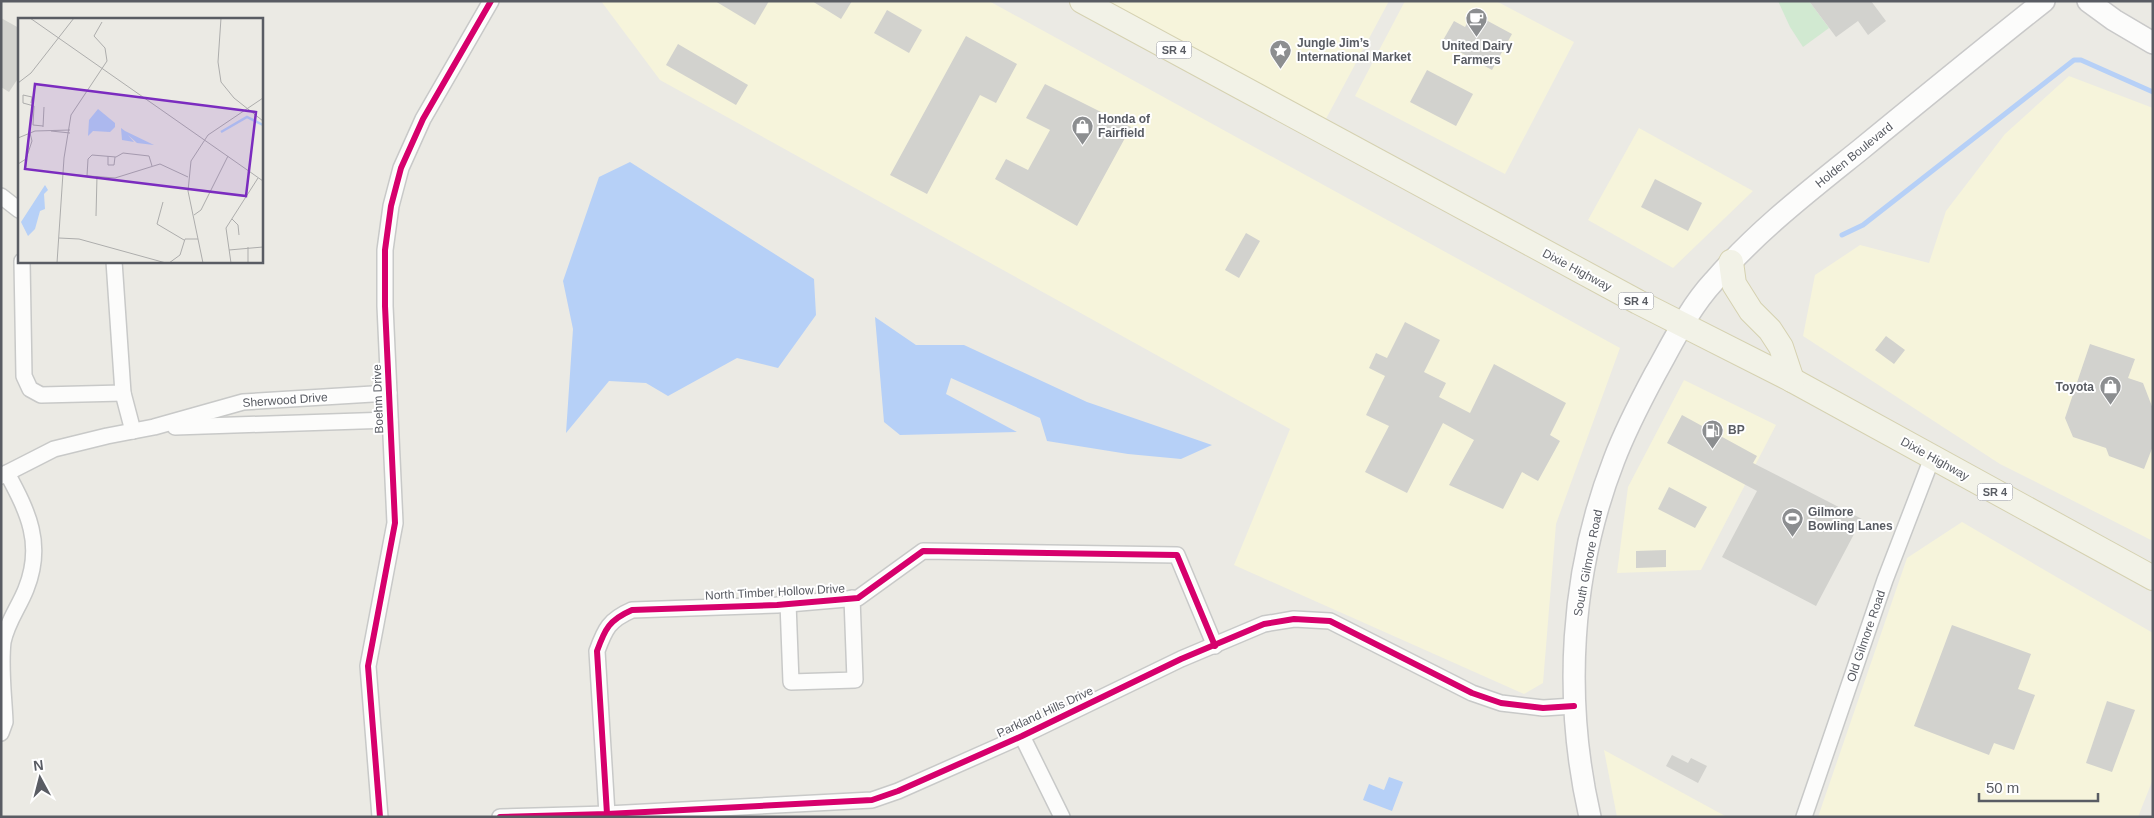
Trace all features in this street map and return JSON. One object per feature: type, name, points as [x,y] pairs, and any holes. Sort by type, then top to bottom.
[{"type":"main road","name":"Dixie Highway","points":[[1082,1],[1681,325],[1792,380],[2153,578]]},
{"type":"main road","name":"Holden Boulevard","points":[[1681,325],[1702,295],[1731,262],[1783,213],[2044,1]]},
{"type":"main road","points":[[2088,1],[2114,20],[2153,42]]},
{"type":"main road","points":[[1731,262],[1734,284],[1752,311],[1770,330],[1781,346],[1792,380]]},
{"type":"main road","name":"South Gilmore Road","points":[[1590,817],[1579,763],[1574,706],[1576,622],[1583,574],[1596,514],[1614,459],[1638,405],[1681,325]]},
{"type":"street","name":"Boehm Drive","points":[[380,817],[368,666],[395,523],[385,250],[391,206],[401,168],[424,119],[492,1]]},
{"type":"street","points":[[1,196],[18,209]]},
{"type":"street","points":[[22,262],[24,376],[30,389],[41,395],[123,393]]},
{"type":"street","points":[[114,262],[123,393],[133,431]]},
{"type":"street","name":"Sherwood Drive","points":[[4,474],[54,449],[154,427],[243,402],[389,393]]},
{"type":"street","name":"Sherwood Drive","points":[[154,427],[245,426],[390,420]]},
{"type":"street","name":"Old Gilmore Road","points":[[1804,817],[1885,580],[1932,458]]},
{"type":"street","points":[[1,733],[5,722],[2,688],[3,638],[26,589],[31,569],[33,546],[31,524],[23,503],[4,474]]},
{"type":"street","name":"North Timber Hollow Drive","points":[[607,814],[597,651],[603,633],[617,616],[632,610],[858,598],[923,551],[1178,555],[1215,646]]},
{"type":"street","points":[[788,603],[791,682],[855,680],[852,598]]},
{"type":"street","name":"Parkland Hills Drive","points":[[500,817],[702,812],[872,800],[898,791],[1022,736],[1181,659],[1264,624],[1294,619],[1330,621],[1472,693],[1501,703],[1543,708],[1574,706]]},
{"type":"street","points":[[1022,736],[1062,817]]},
{"type":"shaded area","points":[[601,1],[989,1],[1620,348],[1556,524],[1543,683],[1524,694],[1234,565],[1290,429],[660,80]]},
{"type":"shaded area","name":"Jungle Jim’s International Market","points":[[1082,1],[1389,1],[1320,130]]},
{"type":"shaded area","points":[[1405,1],[1496,1],[1574,42],[1505,174],[1355,96]]},
{"type":"shaded area","points":[[2069,76],[2153,108],[2153,541],[2000,464],[1803,336],[1815,275],[1860,245],[1929,263],[1946,211],[2005,134]]},
{"type":"shaded area","points":[[1639,128],[1753,191],[1673,268],[1588,220]]},
{"type":"shaded area","points":[[1684,380],[1776,425],[1701,570],[1617,573],[1628,487]]},
{"type":"shaded area","points":[[1962,522],[2153,633],[2153,779],[2138,817],[1818,817],[1907,558]]},
{"type":"shaded area","points":[[1604,750],[1727,817],[1617,817]]},
{"type":"green space","points":[[1778,1],[1809,1],[1829,28],[1803,47],[1790,27]]},
{"type":"water","points":[[630,162],[814,279],[816,315],[778,368],[737,358],[668,396],[646,383],[609,381],[566,433],[573,329],[563,281],[599,177]]},
{"type":"water","points":[[875,317],[916,345],[964,345],[1087,402],[1212,445],[1181,459],[1128,454],[1047,441],[1040,418],[951,378],[946,394],[1017,432],[900,435],[884,422]]},
{"type":"water","points":[[1389,777],[1403,782],[1392,811],[1363,800],[1369,784],[1384,790]]},
{"type":"building","points":[[715,1],[769,1],[755,25]]},
{"type":"building","points":[[812,1],[852,1],[841,19]]},
{"type":"building","points":[[1809,1],[1871,1],[1886,21],[1868,35],[1858,21],[1836,37]]},
{"type":"building","points":[[887,10],[922,30],[909,53],[874,33]]},
{"type":"building","name":"United Dairy Farmers","points":[[1473,13],[1512,34],[1492,70],[1442,42],[1454,21],[1465,27]]},
{"type":"building","points":[[1,18],[18,27],[18,78],[9,92],[1,87]]},
{"type":"building","points":[[966,36],[1017,64],[996,103],[980,95],[927,194],[890,175]]},
{"type":"building","points":[[678,44],[748,85],[736,105],[666,65]]},
{"type":"building","name":"United Dairy Farmers","points":[[1427,70],[1473,94],[1456,126],[1410,102]]},
{"type":"building","name":"Honda of Fairfield","points":[[1045,84],[1131,127],[1077,226],[995,179],[1006,159],[1028,170],[1050,130],[1026,118]]},
{"type":"building","points":[[1655,179],[1702,203],[1688,231],[1641,207]]},
{"type":"building","points":[[1246,233],[1260,241],[1239,278],[1225,270]]},
{"type":"building","points":[[1405,322],[1440,340],[1424,372],[1446,383],[1439,397],[1470,413],[1494,364],[1566,403],[1550,435],[1560,441],[1538,481],[1522,472],[1503,509],[1449,485],[1474,440],[1443,423],[1407,493],[1365,472],[1389,426],[1366,415],[1385,376],[1369,368],[1376,353],[1387,358]]},
{"type":"building","points":[[1886,336],[1905,350],[1894,364],[1875,350]]},
{"type":"building","name":"Toyota","points":[[2090,344],[2135,359],[2128,378],[2143,383],[2153,409],[2153,446],[2144,469],[2109,456],[2106,448],[2073,437],[2065,418]]},
{"type":"building","name":"Gilmore Bowling Lanes","points":[[1682,415],[1757,456],[1753,463],[1862,519],[1816,606],[1722,557],[1757,491],[1667,443]]},
{"type":"building","points":[[1669,487],[1707,507],[1695,528],[1658,509]]},
{"type":"building","points":[[1666,550],[1666,567],[1636,568],[1636,551]]},
{"type":"building","points":[[1952,625],[2031,654],[2018,689],[2035,695],[2014,750],[1994,743],[1989,755],[1914,726]]},
{"type":"building","points":[[2107,701],[2135,710],[2112,772],[2086,763]]},
{"type":"building","points":[[1672,755],[1688,763],[1691,758],[1707,766],[1698,783],[1666,766]]},
{"type":"waterway","points":[[1842,235],[1863,225],[2074,60],[2081,60],[2153,92]]},
{"type":"cycle path","points":[[380,817],[368,666],[395,523],[385,306],[385,250],[391,206],[401,168],[423,119],[491,1]]},
{"type":"cycle path","points":[[607,814],[597,651],[609,626],[632,610],[777,605],[858,598],[923,551],[1177,555],[1215,646]]},
{"type":"cycle path","points":[[500,817],[607,814],[872,800],[898,791],[1022,736],[1181,659],[1264,624],[1294,619],[1330,621],[1472,693],[1501,703],[1543,708],[1574,706]]},
{"type":"place","name":"United Dairy Farmers","points":[[1477,38]]},
{"type":"place","name":"Jungle Jim’s International Market","points":[[1281,69]]},
{"type":"place","name":"Honda of Fairfield","points":[[1082,145]]},
{"type":"place","name":"Toyota","points":[[2110,406]]},
{"type":"place","name":"BP","points":[[1712,449]]},
{"type":"place","name":"Gilmore Bowling Lanes","points":[[1792,538]]}]
